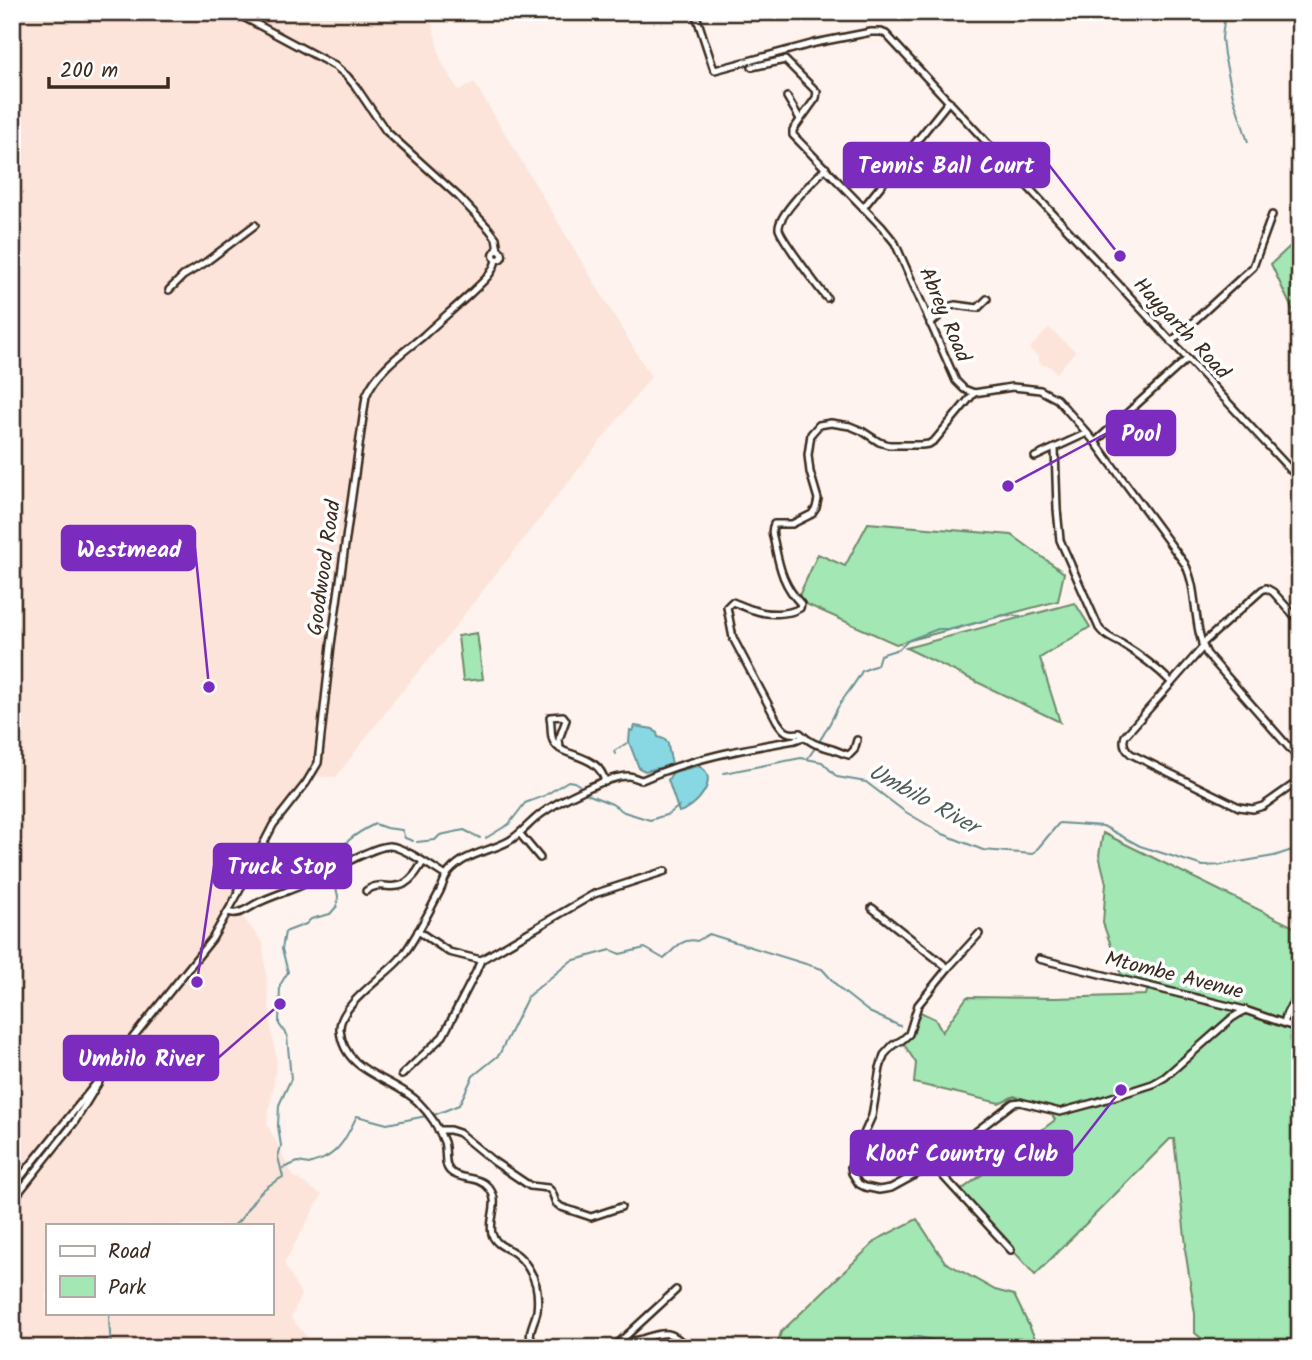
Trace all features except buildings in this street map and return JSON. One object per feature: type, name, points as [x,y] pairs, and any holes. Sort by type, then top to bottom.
[{"type":"street","name":"Goodwood Road","points":[[102,1077],[212,939],[273,825],[318,763],[331,645],[364,403],[369,388],[394,360],[486,279],[493,270],[496,259],[494,254],[498,250],[489,229],[386,131],[347,76],[335,66],[234,12]]},
{"type":"street","name":"Haygarth Road","points":[[695,12],[715,70],[815,43],[871,32],[881,32],[888,36],[1300,480]]},
{"type":"street","points":[[752,67],[786,61],[817,92],[816,98],[800,119],[787,97]]},
{"type":"street","points":[[863,208],[949,101]]},
{"type":"street","name":"Abrey Road","points":[[800,119],[793,135],[882,227],[897,247],[954,378],[964,389],[974,394]]},
{"type":"street","points":[[826,168],[789,208],[781,220],[779,230],[827,298]]},
{"type":"street","points":[[1171,342],[1255,264],[1272,215]]},
{"type":"street","points":[[169,290],[183,276],[255,225]]},
{"type":"street","points":[[930,324],[951,306],[978,308],[987,299]]},
{"type":"street","points":[[1095,442],[1187,359]]},
{"type":"street","points":[[857,740],[854,750],[845,755],[830,748],[822,748],[800,733],[786,733],[733,638],[728,604],[732,602],[760,612],[785,613],[799,609],[801,604],[789,591],[779,569],[772,530],[774,524],[792,523],[812,514],[818,499],[808,455],[811,435],[819,425],[831,423],[850,426],[884,444],[927,445],[935,440],[974,394],[1012,387],[1041,390],[1050,394],[1095,442],[1187,567],[1202,645],[1207,654],[1300,760]]},
{"type":"street","points":[[1035,457],[1087,433]]},
{"type":"street","points":[[1055,449],[1060,538],[1099,628],[1171,682]]},
{"type":"street","points":[[1300,622],[1273,592],[1266,588],[1202,645],[1125,736],[1124,745],[1128,751],[1246,808],[1257,809],[1263,806],[1300,780]]},
{"type":"street","points":[[560,749],[558,739],[566,719],[562,716],[550,717],[555,745],[560,749],[591,762],[600,769],[605,782]]},
{"type":"street","points":[[540,1348],[532,1342],[530,1336],[538,1301],[535,1283],[519,1257],[494,1238],[493,1194],[484,1183],[449,1171],[445,1145],[438,1130],[425,1110],[411,1096],[354,1061],[340,1030],[342,1018],[403,956],[446,876],[456,865],[508,842],[554,805],[605,782],[628,776],[641,780],[661,771],[726,752],[804,737]]},
{"type":"street","points":[[520,834],[540,858]]},
{"type":"street","points":[[228,912],[241,913],[261,901],[386,846],[398,848],[446,876]]},
{"type":"street","points":[[366,891],[377,885],[405,884],[423,862]]},
{"type":"street","points":[[235,899],[239,881],[235,867],[250,869]]},
{"type":"street","points":[[402,1075],[443,1036],[481,960],[594,894],[665,871]]},
{"type":"street","points":[[872,908],[948,968]]},
{"type":"street","points":[[418,931],[451,953],[481,960]]},
{"type":"street","points":[[979,934],[916,1008],[909,1034],[884,1055],[871,1121],[851,1167],[852,1174],[865,1188],[891,1188],[936,1163],[1013,1102],[1060,1112],[1157,1082],[1245,1010]]},
{"type":"street","name":"Mtombe Avenue","points":[[1039,959],[1245,1010],[1300,1029]]},
{"type":"street","points":[[1284,1024],[1287,1012],[1300,998]]},
{"type":"street","points":[[1270,1018],[1287,1012]]},
{"type":"street","points":[[12,1188],[102,1077]]},
{"type":"street","points":[[12,1201],[74,1122],[102,1077]]},
{"type":"street","points":[[438,1130],[457,1132],[530,1186],[547,1188],[561,1207],[591,1217],[621,1207]]},
{"type":"street","points":[[897,1154],[918,1141],[1011,1251]]},
{"type":"street","points":[[613,1348],[676,1290]]},
{"type":"street","points":[[619,1343],[664,1333],[673,1334],[688,1348]]},
{"type":"shaded area","points":[[12,12],[424,12],[432,23],[441,61],[459,91],[474,82],[651,377],[336,777],[312,776],[274,826],[229,912],[242,916],[263,943],[277,1062],[267,1124],[293,1176],[322,1195],[284,1263],[301,1294],[291,1318],[313,1348],[12,1348]]},
{"type":"shaded area","points":[[1049,328],[1075,351],[1057,373],[1048,365],[1044,366],[1039,362],[1039,357],[1029,349]]},
{"type":"green space","points":[[1300,237],[1300,361],[1293,311],[1271,264]]},
{"type":"green space","points":[[868,523],[1012,535],[1064,573],[1058,601],[896,644],[797,600],[818,554],[845,566]]},
{"type":"green space","points":[[1075,603],[1090,627],[1040,658],[1060,722],[906,648]]},
{"type":"green space","points":[[477,633],[483,679],[463,681],[458,636]]},
{"type":"green space","points":[[1103,833],[1300,930],[1300,1348],[1213,1348],[1195,1333],[1174,1139],[1170,1139],[1035,1275],[960,1191],[1055,1120],[1048,1107],[1014,1096],[999,1103],[914,1083],[916,1063],[903,1043],[915,1024],[918,1011],[935,1019],[942,1032],[967,997],[1146,995],[1147,983],[1122,977],[1103,923],[1106,883],[1099,855]]},
{"type":"green space","points":[[917,1219],[945,1262],[995,1290],[1014,1295],[1041,1348],[776,1348],[781,1332],[878,1239]]},
{"type":"water","points":[[635,726],[653,729],[658,737],[668,743],[672,765],[645,771],[639,768],[629,742],[630,730],[633,731]]},
{"type":"water","points":[[698,766],[708,777],[707,784],[693,805],[679,812],[668,780],[673,772]]},
{"type":"waterway","points":[[1225,12],[1222,38],[1224,55],[1233,96],[1248,142]]},
{"type":"waterway","points":[[808,758],[862,671],[877,665],[880,655],[899,649],[909,640],[938,629],[956,629],[1003,615],[1021,616]]},
{"type":"waterway","name":"Umbilo River","points":[[615,754],[614,751],[627,743]]},
{"type":"waterway","name":"Umbilo River","points":[[724,773],[801,758],[822,762],[837,777],[866,782],[904,811],[943,834],[983,850],[1033,854],[1059,823],[1103,826],[1140,846],[1203,866],[1274,856],[1300,845]]},
{"type":"waterway","name":"Umbilo River","points":[[486,838],[509,824],[525,803],[544,796],[568,781],[579,785]]},
{"type":"waterway","name":"Umbilo River","points":[[587,794],[624,812],[650,820],[669,814],[679,806]]},
{"type":"waterway","name":"Umbilo River","points":[[331,866],[348,840],[375,824],[402,830],[405,838],[413,841]]},
{"type":"waterway","name":"Umbilo River","points":[[417,842],[435,840],[440,835],[464,830],[480,838]]},
{"type":"waterway","name":"Umbilo River","points":[[236,1224],[259,1194],[283,1177],[278,1157],[281,1146],[279,1105],[291,1079],[287,1036],[279,1024],[280,985],[288,972],[282,949],[285,932],[306,924],[311,919],[330,914],[337,906],[338,896],[332,872]]},
{"type":"waterway","points":[[434,1115],[459,1105],[473,1076],[499,1055],[528,996],[571,961],[611,950],[620,954],[645,948],[664,959],[683,942],[697,941],[709,934],[822,969],[841,990],[869,1012],[900,1026]]},
{"type":"waterway","points":[[283,1168],[298,1162],[309,1164],[331,1154],[344,1140],[357,1116],[387,1124],[426,1116]]},
{"type":"waterway","name":"Umbilo River","points":[[110,1314],[111,1348]]},
{"type":"waterway","points":[[896,1348],[914,1336],[968,1348]]},
{"type":"place","name":"Tennis Ball Court","points":[[1120,256]]},
{"type":"place","name":"Pool","points":[[1008,486]]},
{"type":"place","name":"Westmead","points":[[209,687]]},
{"type":"place","name":"Truck Stop","points":[[197,982]]},
{"type":"place","name":"Umbilo River","points":[[280,1004]]},
{"type":"place","name":"Kloof Country Club","points":[[1121,1090]]}]
